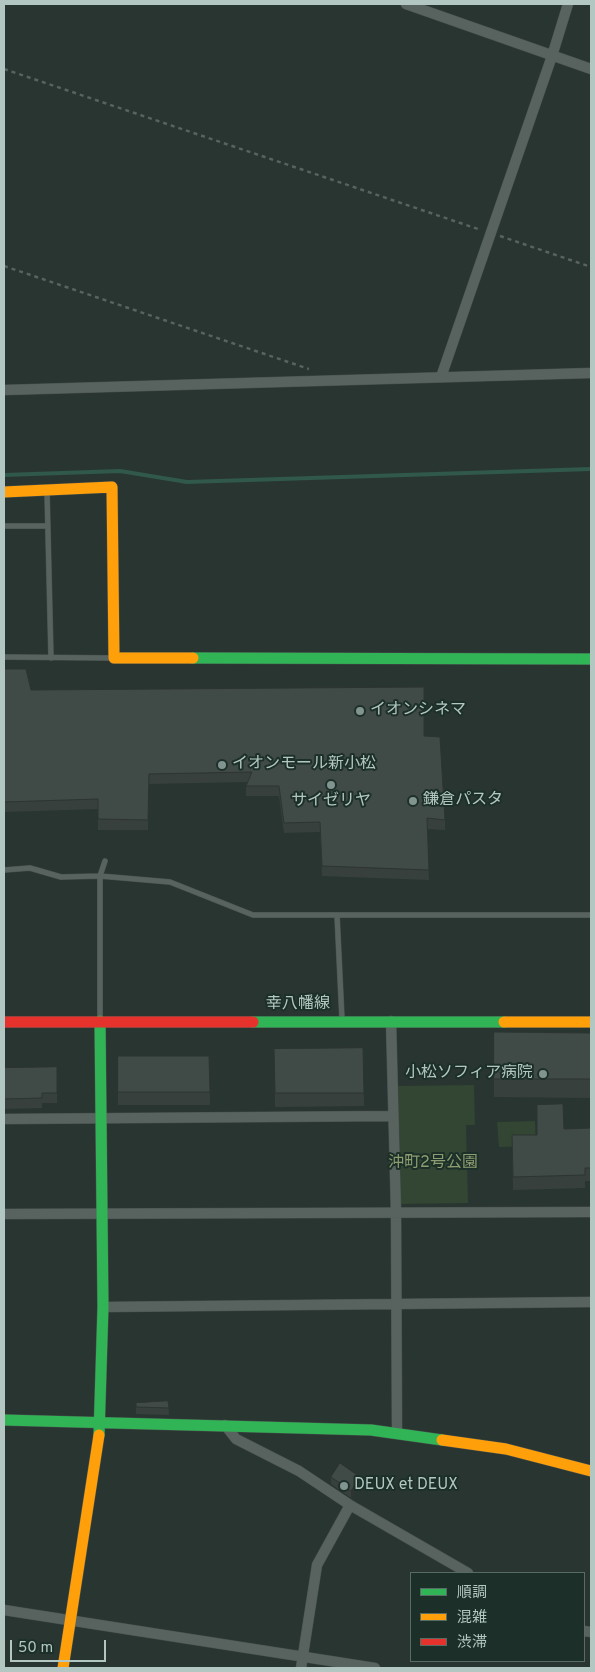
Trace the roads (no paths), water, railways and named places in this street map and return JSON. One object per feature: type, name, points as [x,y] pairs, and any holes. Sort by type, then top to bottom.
[{"type":"street","points":[[406,4],[591,69]]},
{"type":"street","points":[[440,377],[552,56],[568,4]]},
{"type":"street","points":[[4,390],[591,373]]},
{"type":"street","points":[[4,492],[112,487],[114,658],[591,658]]},
{"type":"street","points":[[63,1668],[101,1423],[103,1306],[100,1021]]},
{"type":"street","points":[[391,1021],[396,1212],[397,1432]]},
{"type":"street","name":"幸八幡線","points":[[4,1022],[591,1022]]},
{"type":"street","points":[[4,1119],[393,1116]]},
{"type":"street","points":[[4,1214],[591,1212]]},
{"type":"street","points":[[103,1306],[591,1302]]},
{"type":"street","points":[[4,1420],[226,1425],[397,1432],[506,1448],[591,1471]]},
{"type":"street","points":[[226,1425],[236,1439],[299,1471],[350,1505],[466,1572]]},
{"type":"street","points":[[302,1663],[317,1565],[350,1505]]},
{"type":"street","points":[[4,1610],[70,1620],[302,1663],[375,1668]]},
{"type":"lane","points":[[47,490],[51,658]]},
{"type":"lane","points":[[4,526],[48,526]]},
{"type":"lane","points":[[4,657],[114,658]]},
{"type":"lane","points":[[100,1021],[100,876],[105,861]]},
{"type":"lane","points":[[4,870],[30,868],[61,877],[100,876],[170,882],[253,915],[591,916]]},
{"type":"lane","points":[[338,915],[342,1021]]},
{"type":"waterway","points":[[4,475],[120,471],[187,482],[591,469]]},
{"type":"place","name":"イオンシネマ","points":[[360,711]]},
{"type":"place","name":"イオンモール新小松","points":[[222,765]]},
{"type":"place","name":"サイゼリヤ","points":[[331,785]]},
{"type":"place","name":"鎌倉パスタ","points":[[413,801]]},
{"type":"place","name":"小松ソフィア病院","points":[[543,1074]]},
{"type":"place","name":"DEUX et DEUX","points":[[344,1486]]},
{"type":"park label","name":"沖町2号公園","points":[[433,1164]]}]
